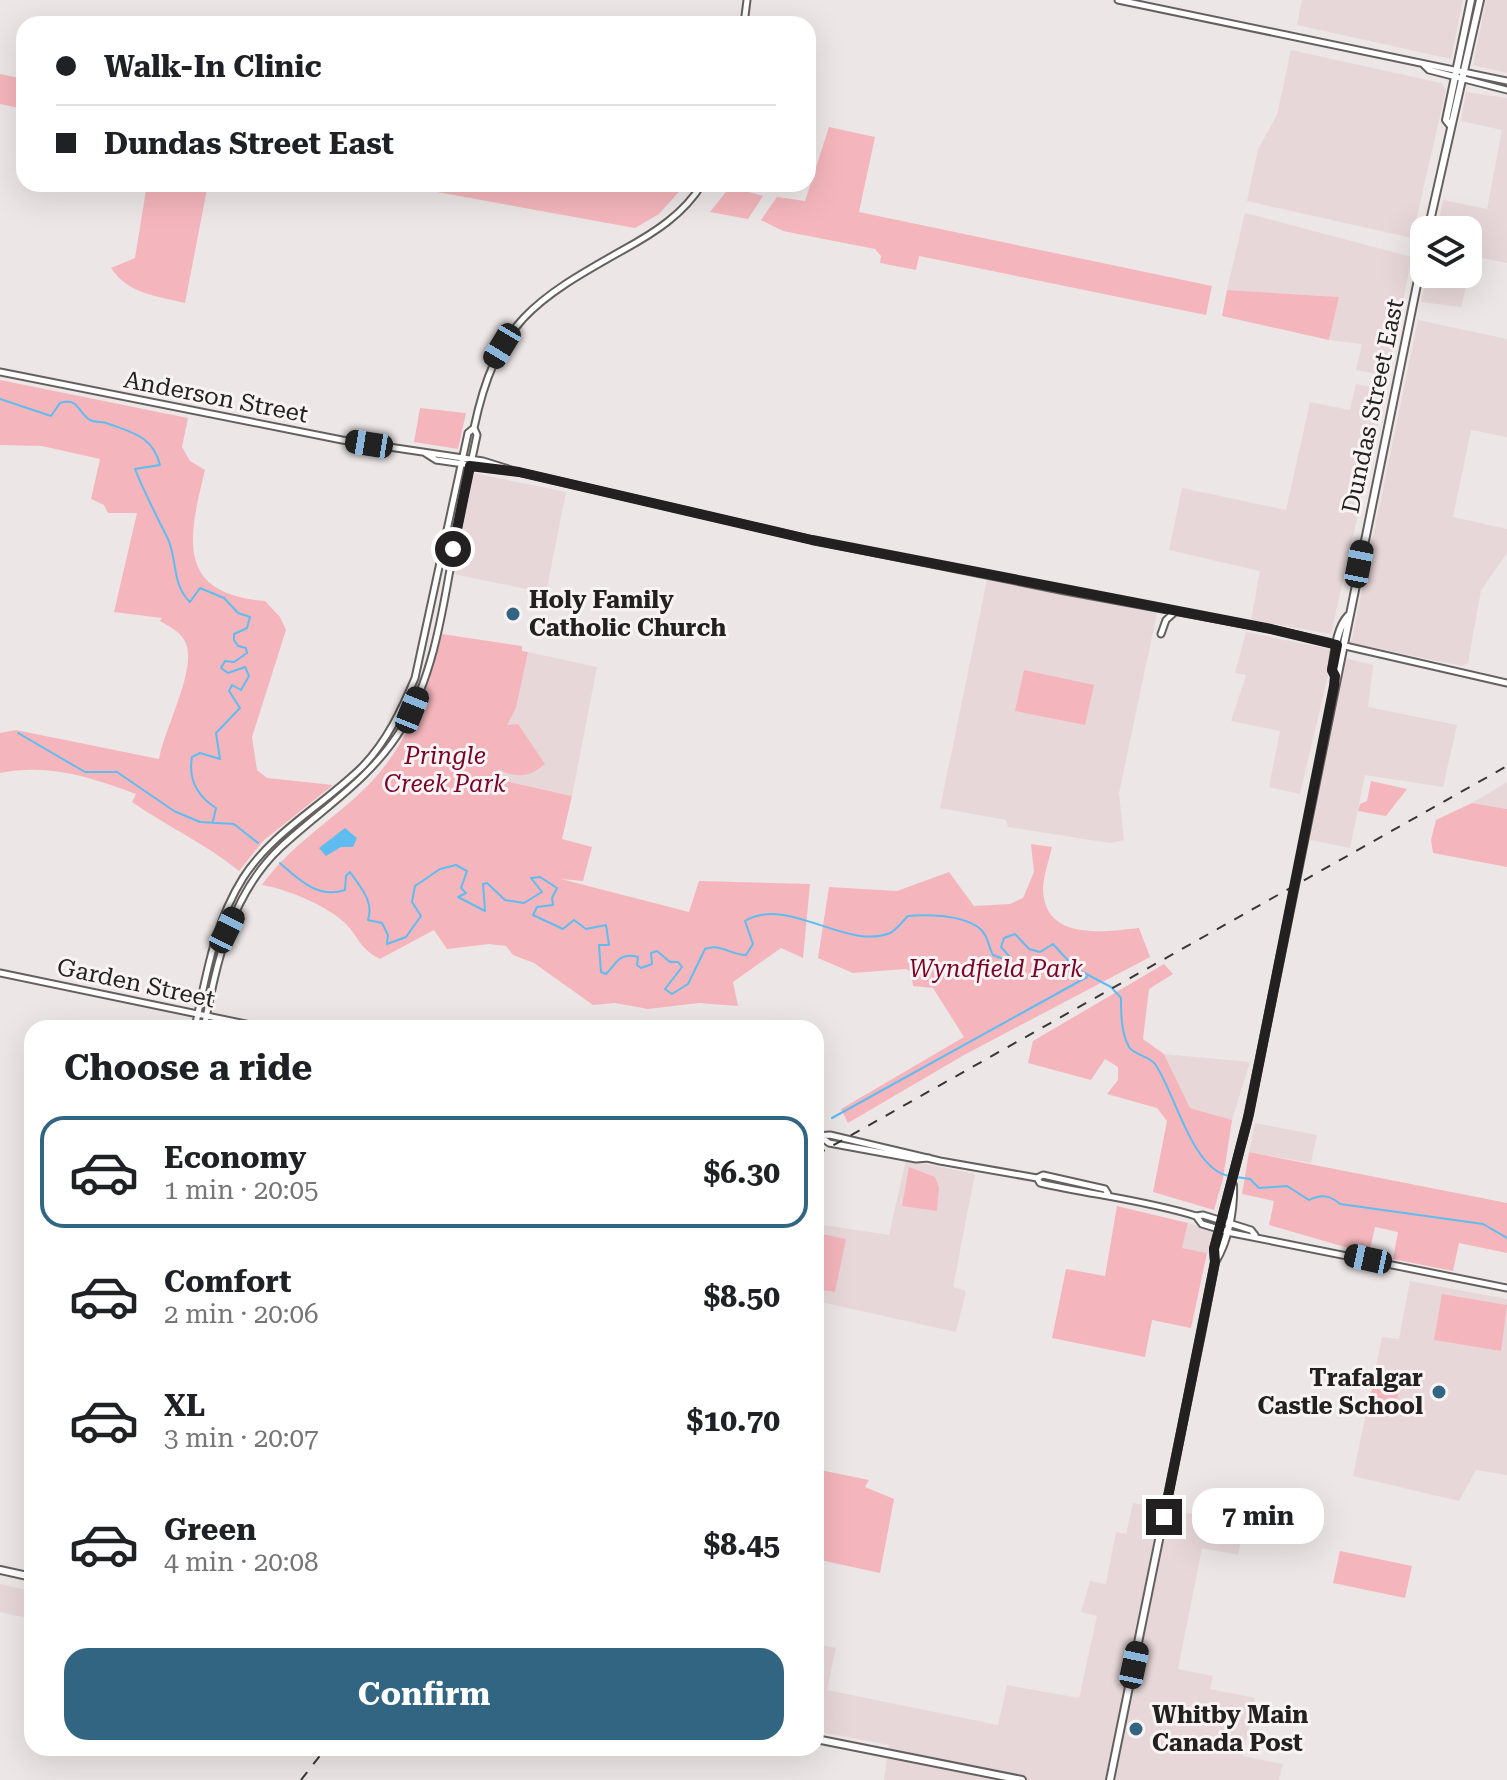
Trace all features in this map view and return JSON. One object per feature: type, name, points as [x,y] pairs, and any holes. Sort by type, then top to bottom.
[{"type":"main road","points":[[1118,0],[1424,65],[1507,90]]},
{"type":"main road","points":[[1450,125],[1446,120],[1471,0]]},
{"type":"main road","points":[[1431,216],[1450,125],[1455,122],[1480,0]]},
{"type":"main road","points":[[1456,73],[1465,71],[1507,81]]},
{"type":"main road","points":[[197,1020],[215,936],[244,876],[270,845],[363,766],[401,711],[415,678],[468,433],[474,428],[493,361],[510,330],[537,303],[567,281],[652,234],[685,207],[696,192]]},
{"type":"main road","name":"Dundas Street East","points":[[1110,1779],[1237,1166],[1335,676],[1332,670],[1348,616],[1416,288]]},
{"type":"main road","name":"Anderson Street","points":[[0,372],[425,453],[436,460],[471,462],[812,540],[1176,611],[1507,683]]},
{"type":"main road","points":[[205,1020],[223,942],[247,889],[283,846],[369,772],[412,710],[436,635],[477,435],[474,428]]},
{"type":"main road","points":[[1161,634],[1166,620],[1176,611]]},
{"type":"main road","name":"Garden Street","points":[[0,973],[226,1020]]},
{"type":"main road","points":[[824,1136],[907,1150],[929,1158]]},
{"type":"main road","points":[[824,1140],[896,1156],[929,1158],[1037,1178],[1040,1183],[1108,1194],[1196,1216],[1202,1224],[1251,1230],[1255,1235],[1507,1288]]},
{"type":"main road","points":[[896,1156],[907,1150]]},
{"type":"main road","points":[[0,1570],[24,1575]]},
{"type":"main road","points":[[824,1741],[1022,1780]]},
{"type":"shaded area","points":[[1302,0],[1463,0],[1451,59],[1297,25]]},
{"type":"shaded area","points":[[1486,0],[1507,0],[1507,73],[1473,65]]},
{"type":"shaded area","points":[[1291,50],[1441,83],[1446,90],[1417,216],[1410,216],[1410,238],[1247,201],[1258,149],[1277,115]]},
{"type":"shaded area","points":[[1466,92],[1507,98],[1507,263],[1482,258],[1482,216],[1440,216],[1443,200],[1487,209],[1502,130],[1461,121]]},
{"type":"shaded area","points":[[1245,213],[1410,256],[1387,376],[1356,370],[1362,344],[1329,340],[1339,297],[1227,290]]},
{"type":"shaded area","points":[[1424,288],[1466,288],[1461,307],[1421,302]]},
{"type":"shaded area","points":[[1418,320],[1507,339],[1507,437],[1471,430],[1453,517],[1507,529],[1507,553],[1481,590],[1468,663],[1462,666],[1351,643]]},
{"type":"shaded area","points":[[1356,384],[1386,390],[1331,634],[1251,620],[1260,571],[1169,550],[1182,488],[1286,510],[1310,402],[1350,410]]},
{"type":"shaded area","points":[[473,473],[566,492],[546,593],[453,574]]},
{"type":"shaded area","points":[[987,580],[1157,613],[1119,793],[1124,840],[1110,843],[1008,827],[1006,820],[940,808]]},
{"type":"shaded area","points":[[1246,632],[1334,650],[1300,794],[1269,787],[1280,731],[1231,721],[1246,675],[1235,673]]},
{"type":"shaded area","points":[[528,652],[597,667],[572,796],[490,778],[509,717],[516,708]]},
{"type":"shaded area","points":[[1345,658],[1373,665],[1368,707],[1457,725],[1443,787],[1365,775],[1350,848],[1310,840]]},
{"type":"shaded area","points":[[1507,782],[1507,809],[1472,803]]},
{"type":"shaded area","points":[[1164,1054],[1250,1062],[1232,1120],[1190,1108]]},
{"type":"shaded area","points":[[1255,1123],[1317,1135],[1311,1163],[1249,1152]]},
{"type":"shaded area","points":[[906,1160],[975,1174],[953,1287],[966,1291],[956,1332],[824,1303],[824,1225],[889,1235]]},
{"type":"shaded area","points":[[1188,1223],[1211,1230],[1214,1235],[1211,1254],[1182,1248]]},
{"type":"shaded area","name":"Trafalgar Castle School","points":[[1410,1281],[1507,1299],[1507,1475],[1476,1470],[1459,1501],[1353,1476],[1382,1337],[1399,1339]]},
{"type":"shaded area","points":[[1133,1503],[1245,1524],[1238,1555],[1202,1548],[1178,1669],[1213,1676],[1210,1689],[1255,1698],[1243,1756],[1283,1764],[1279,1780],[884,1780],[889,1745],[824,1733],[824,1646],[836,1648],[827,1690],[998,1725],[1007,1685],[1079,1698],[1097,1616],[1081,1612],[1090,1581],[1106,1584],[1116,1532],[1126,1534]]},
{"type":"shaded area","points":[[0,1584],[24,1589],[24,1617],[0,1612]]},
{"type":"green space","points":[[0,74],[16,77],[16,107],[0,104]]},
{"type":"green space","points":[[829,127],[875,137],[859,212],[1212,286],[1206,315],[919,256],[916,270],[880,263],[881,256],[875,249],[783,231],[761,220],[777,197],[805,201],[808,192],[816,192],[816,167]]},
{"type":"green space","points":[[146,192],[206,192],[185,303],[135,289],[111,268],[135,258]]},
{"type":"green space","points":[[437,192],[679,192],[659,214],[635,228]]},
{"type":"green space","points":[[726,192],[748,192],[763,196],[748,219],[710,212]]},
{"type":"green space","points":[[1227,290],[1339,297],[1329,340],[1222,316]]},
{"type":"green space","points":[[0,380],[188,418],[182,447],[190,461],[205,470],[193,539],[195,558],[202,574],[215,587],[236,596],[265,601],[280,617],[286,630],[252,737],[257,770],[267,778],[333,785],[263,841],[239,871],[132,802],[136,794],[69,773],[18,770],[0,773],[0,733],[16,730],[159,759],[183,687],[188,659],[183,638],[160,621],[162,618],[114,612],[137,513],[108,513],[104,505],[91,499],[100,459],[42,446],[0,445]]},
{"type":"green space","points":[[420,408],[466,413],[458,449],[414,442]]},
{"type":"green space","name":"Pringle Creek Park","points":[[442,634],[522,646],[522,651],[528,652],[516,708],[507,725],[518,724],[545,764],[523,775],[498,769],[496,779],[572,796],[562,839],[592,847],[583,881],[561,879],[689,912],[699,881],[810,884],[803,958],[781,948],[733,982],[738,1006],[699,1003],[648,1009],[615,1003],[593,1005],[534,963],[513,955],[506,946],[489,944],[447,949],[434,930],[380,959],[329,911],[295,894],[262,885],[296,847],[361,792],[391,758],[413,719]]},
{"type":"green space","points":[[1024,670],[1094,685],[1085,725],[1015,711]]},
{"type":"green space","points":[[1371,781],[1407,789],[1386,816],[1358,811],[1360,804],[1367,801]]},
{"type":"green space","points":[[1472,803],[1507,809],[1507,867],[1433,853],[1431,840],[1436,820]]},
{"type":"green space","name":"Wyndfield Park","points":[[1031,844],[1052,847],[1043,890],[1046,906],[1054,918],[1079,930],[1139,928],[1150,957],[964,1055],[848,1123],[841,1109],[964,1037],[933,988],[913,986],[911,972],[906,969],[853,973],[818,958],[829,887],[897,891],[949,872],[974,906],[1010,904],[1023,898],[1034,872]]},
{"type":"green space","points":[[1164,964],[1173,974],[1149,989],[1143,1039],[1164,1054],[1190,1108],[1232,1120],[1223,1179],[1214,1210],[1153,1192],[1167,1121],[1157,1108],[1107,1094],[1118,1080],[1118,1067],[1105,1059],[1091,1080],[1028,1063],[1033,1041]]},
{"type":"green space","points":[[1249,1152],[1507,1203],[1507,1253],[1459,1243],[1453,1271],[1393,1259],[1398,1232],[1375,1227],[1369,1254],[1269,1225],[1274,1201],[1242,1194]]},
{"type":"green space","points":[[909,1167],[935,1177],[939,1187],[937,1211],[902,1206]]},
{"type":"green space","points":[[1117,1206],[1188,1223],[1182,1248],[1207,1253],[1191,1328],[1152,1320],[1145,1357],[1052,1338],[1066,1269],[1105,1276]]},
{"type":"green space","points":[[824,1235],[846,1239],[835,1292],[824,1290]]},
{"type":"green space","points":[[1442,1294],[1507,1305],[1501,1351],[1434,1340]]},
{"type":"green space","points":[[1375,1375],[1401,1380],[1395,1410],[1369,1405]]},
{"type":"green space","points":[[824,1471],[869,1480],[865,1487],[894,1499],[880,1573],[824,1561]]},
{"type":"green space","points":[[1340,1551],[1412,1566],[1405,1598],[1333,1583]]},
{"type":"water","points":[[345,828],[357,838],[353,847],[341,847],[326,856],[319,848]]},
{"type":"waterway","points":[[0,399],[51,416],[60,403],[71,402],[90,420],[127,430],[147,442],[160,465],[135,469],[170,545],[177,579],[184,595],[190,602],[200,588],[224,598],[238,613],[250,617],[247,628],[234,634],[238,646],[246,648],[247,653],[234,662],[225,661],[221,668],[228,673],[245,667],[249,676],[241,690],[232,685],[229,691],[240,708],[216,733],[220,759],[200,753],[192,757],[191,773],[195,787],[216,808],[213,821]]},
{"type":"waterway","points":[[18,733],[85,772],[117,772],[174,811],[200,822],[234,824],[258,843]]},
{"type":"waterway","points":[[280,863],[294,876],[326,892],[345,890],[346,876],[350,872],[368,901],[368,920],[382,923],[388,935],[387,944],[406,937],[421,916],[412,902],[415,886],[440,869],[456,865],[467,871],[461,888],[466,893],[458,897],[485,911],[483,884],[487,883],[505,900],[524,903],[542,892],[531,878],[540,877],[557,888],[552,898],[553,905],[537,907],[533,915],[563,929],[574,920],[586,929],[606,925],[609,945],[599,945],[601,972],[606,974],[627,956],[638,957],[637,965],[641,968],[652,964],[651,953],[657,951],[670,962],[678,962],[682,967],[665,989],[672,994],[688,984],[705,949],[715,947],[746,955],[753,944],[745,921],[762,915],[779,914],[873,937],[890,933],[908,916],[954,918],[978,927],[993,955],[1006,960],[1010,957],[1001,947],[1004,938],[1015,934],[1029,949],[1040,952],[1053,944],[1075,968],[1111,987],[1121,998],[1121,1017],[1129,1047],[1155,1064],[1195,1146],[1217,1171],[1230,1176]]},
{"type":"waterway","points":[[832,1118],[1087,977]]},
{"type":"waterway","points":[[1236,1177],[1250,1179],[1259,1188],[1287,1186],[1309,1200],[1325,1196],[1340,1204],[1483,1224],[1507,1238]]},
{"type":"railway","points":[[824,1150],[1507,766]]},
{"type":"railway","points":[[301,1780],[320,1756]]},
{"type":"place","name":"Holy Family Catholic Church","points":[[513,614]]},
{"type":"place","name":"Trafalgar Castle School","points":[[1439,1392]]},
{"type":"place","name":"Whitby Main Canada Post","points":[[1136,1729]]},
{"type":"route","points":[[453,549],[470,466],[519,472],[812,540],[1271,629],[1337,645],[1328,714],[1247,1122],[1214,1249],[1215,1262],[1164,1517]]}]
